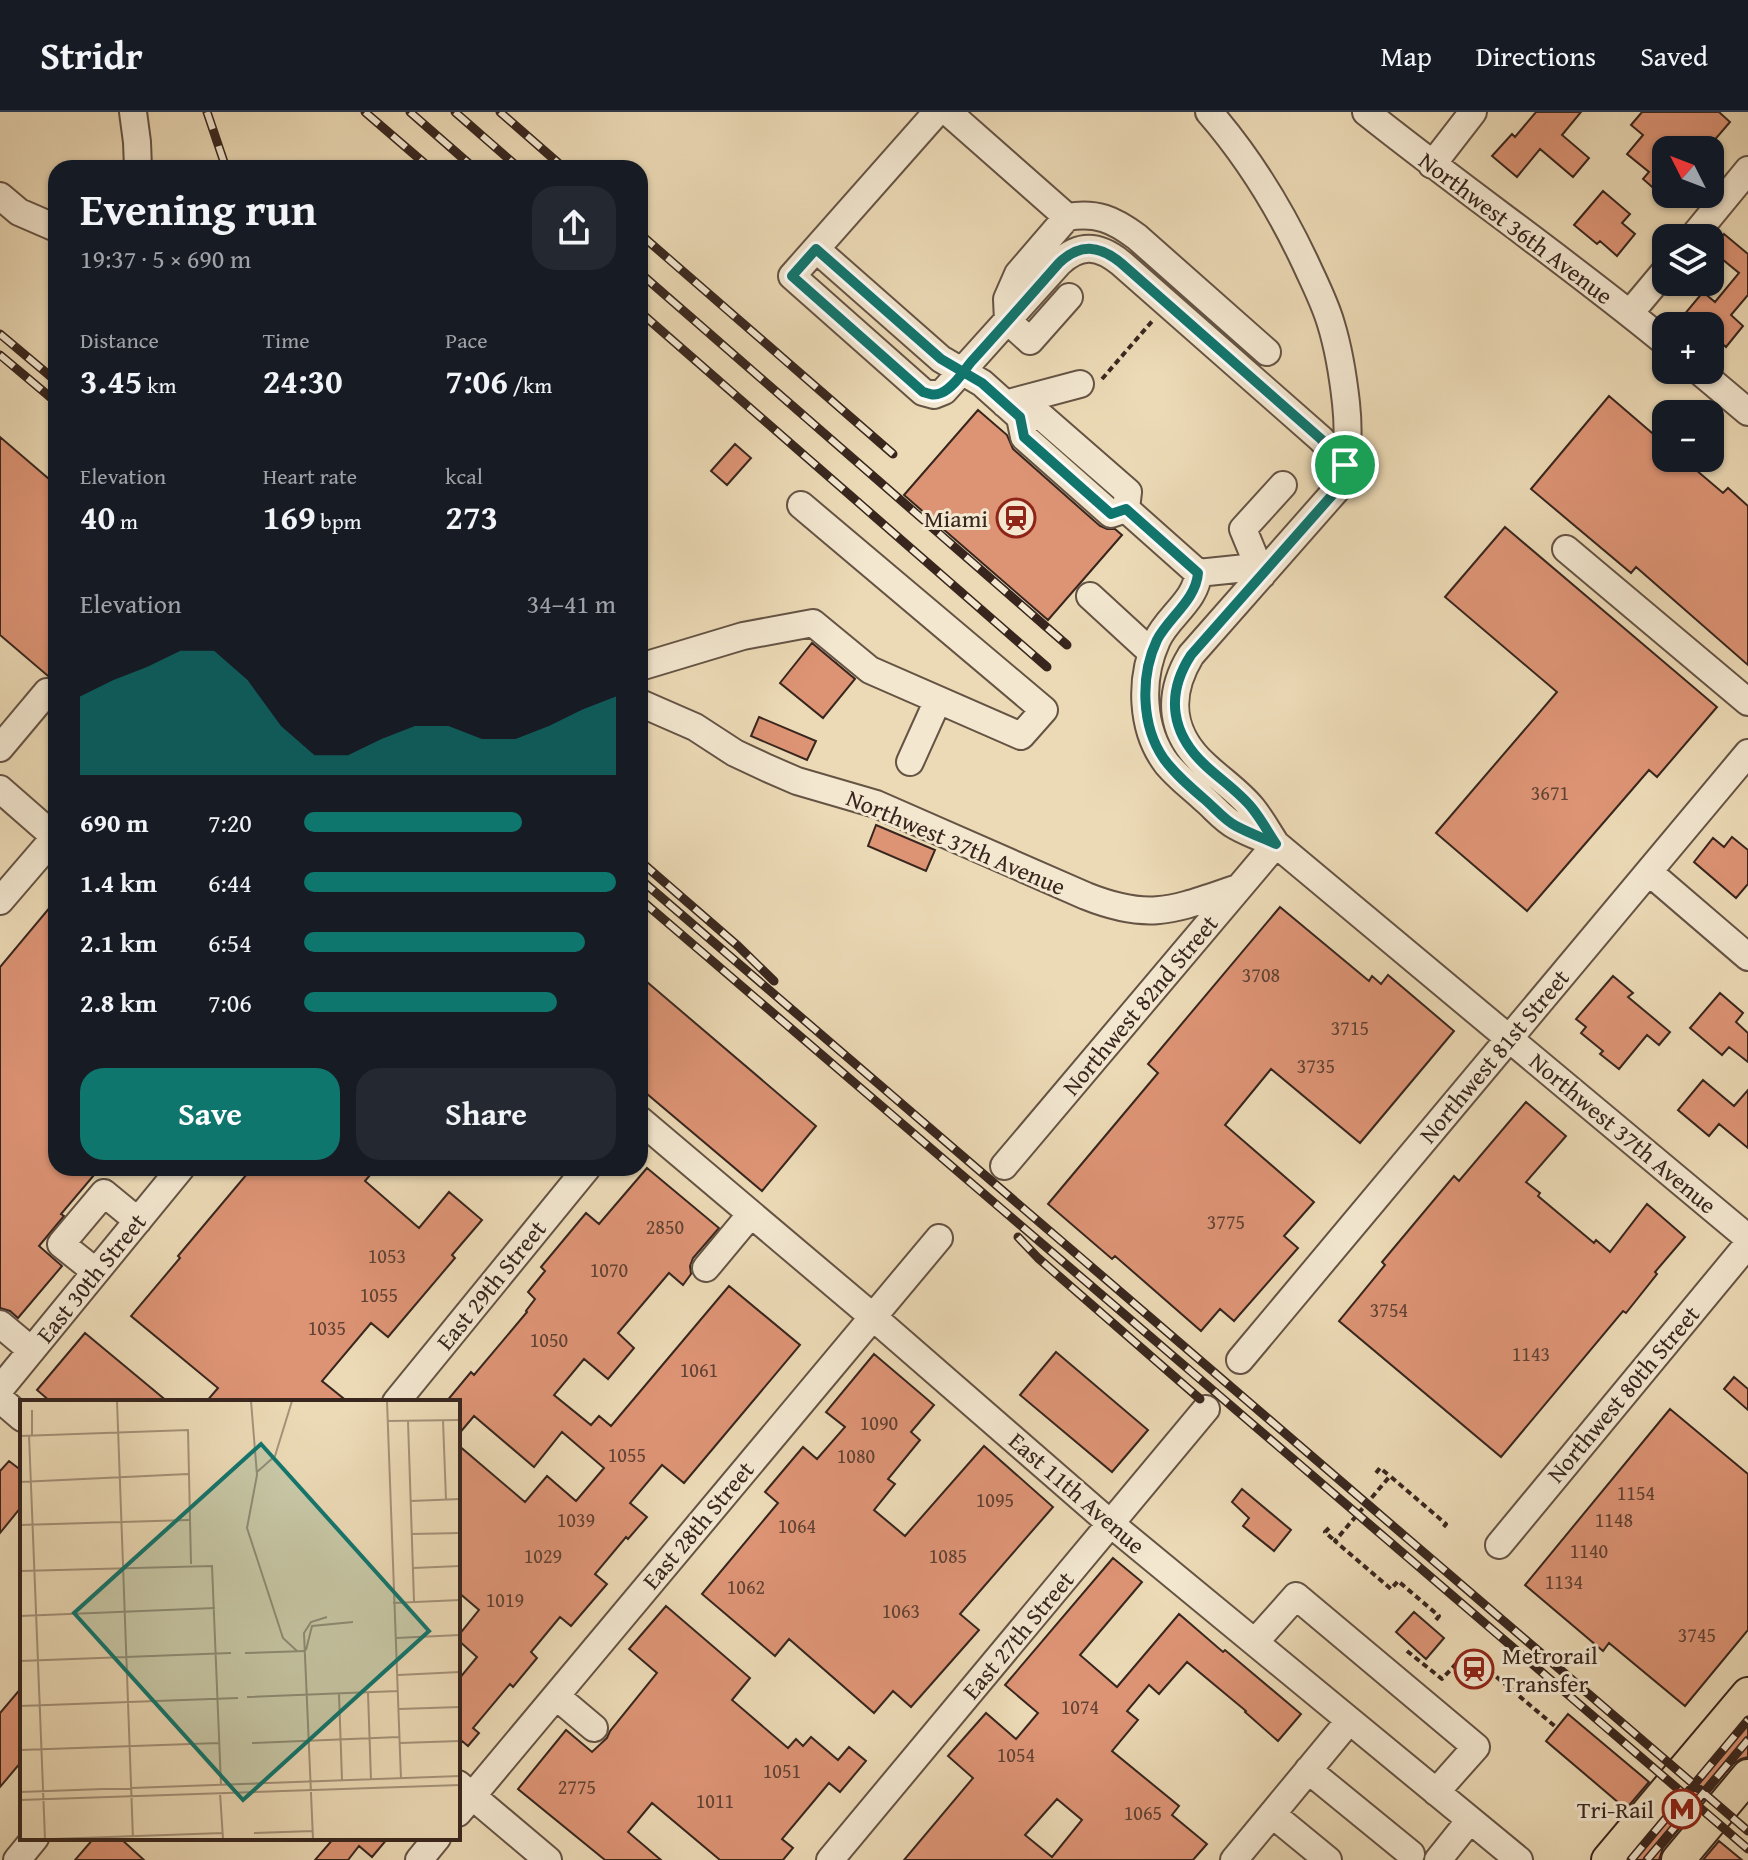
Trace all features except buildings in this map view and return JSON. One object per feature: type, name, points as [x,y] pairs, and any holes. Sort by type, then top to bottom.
[{"type":"main road","points":[[1608,1860],[1748,1694]]},
{"type":"main road","points":[[1678,1860],[1748,1776]]},
{"type":"street","points":[[133,112],[138,160]]},
{"type":"street","points":[[937,112],[792,276],[923,392],[940,394],[949,387],[1059,263],[1076,251],[1095,249],[1121,263],[1321,439],[1345,465]]},
{"type":"street","points":[[948,112],[1067,217]]},
{"type":"street","points":[[1209,112],[1238,146],[1267,189],[1320,294],[1342,368],[1348,425],[1345,465]]},
{"type":"street","name":"Northwest 36th Avenue","points":[[1366,112],[1652,331]]},
{"type":"street","points":[[1432,165],[1473,112]]},
{"type":"street","points":[[1704,224],[1748,170]]},
{"type":"street","points":[[0,196],[26,216],[48,225]]},
{"type":"street","points":[[1069,297],[1030,341],[1008,321],[1007,299],[1018,274],[1067,217],[1084,214],[1103,218],[1129,231],[1267,352]]},
{"type":"street","points":[[816,249],[941,359],[982,383],[1013,410],[1042,417],[1128,492],[1126,509],[1198,573],[1246,568],[1262,575]]},
{"type":"street","points":[[1630,313],[1652,287]]},
{"type":"street","points":[[1028,297],[1051,318]]},
{"type":"street","points":[[1013,410],[1080,384]]},
{"type":"street","points":[[1715,384],[1748,412]]},
{"type":"street","name":"Northwest 37th Avenue","points":[[1345,465],[1334,493],[1191,655],[1178,681],[1174,703],[1180,733],[1191,751],[1251,807],[1276,844],[1748,1241]]},
{"type":"street","points":[[1262,575],[1243,529],[1283,485]]},
{"type":"street","points":[[648,665],[743,636],[813,623],[870,670],[1021,736],[1044,710],[801,505]]},
{"type":"street","points":[[1566,549],[1748,702]]},
{"type":"street","name":"Northwest 37th Avenue","points":[[1198,573],[1194,591],[1168,623],[1152,653],[1146,680],[1146,714],[1152,736],[1162,756],[1182,779],[1234,826],[1276,844]]},
{"type":"street","points":[[1090,596],[1152,653]]},
{"type":"street","points":[[0,748],[47,692]]},
{"type":"street","points":[[910,762],[938,700]]},
{"type":"street","name":"Northwest 37th Avenue","points":[[648,706],[695,727],[735,753],[767,768],[876,804],[1114,906],[1138,911],[1165,910],[1238,888]]},
{"type":"street","name":"Northwest 81st Street","points":[[1240,1360],[1748,753]]},
{"type":"street","points":[[0,789],[48,824]]},
{"type":"street","points":[[0,901],[48,833]]},
{"type":"street","name":"Northwest 82nd Street","points":[[1004,1166],[1276,844]]},
{"type":"street","points":[[1649,872],[1748,957]]},
{"type":"street","name":"East 11th Avenue","points":[[648,1127],[1111,1524],[1519,1860]]},
{"type":"street","name":"East 30th Street","points":[[0,1389],[175,1176]]},
{"type":"street","name":"East 29th Street","points":[[398,1400],[580,1176]]},
{"type":"street","points":[[96,1272],[61,1244],[104,1193],[138,1221]]},
{"type":"street","points":[[706,1268],[751,1214]]},
{"type":"street","name":"East 28th Street","points":[[463,1798],[556,1696],[939,1238]]},
{"type":"street","name":"Northwest 80th Street","points":[[1499,1545],[1748,1241]]},
{"type":"street","points":[[0,1324],[31,1350]]},
{"type":"street","points":[[0,1399],[20,1416]]},
{"type":"street","name":"East 27th Street","points":[[830,1860],[1206,1409]]},
{"type":"street","points":[[1255,1642],[1296,1596],[1476,1747],[1436,1792]]},
{"type":"street","points":[[556,1696],[594,1728]]},
{"type":"street","points":[[1234,1860],[1349,1721]]},
{"type":"street","points":[[1308,1770],[1411,1854]]},
{"type":"street","points":[[463,1798],[548,1860]]},
{"type":"street","points":[[1272,1814],[1328,1860]]},
{"type":"street","points":[[1438,1860],[1470,1820]]},
{"type":"street","points":[[17,1860],[33,1840]]},
{"type":"street","points":[[419,1860],[435,1840]]},
{"type":"path","points":[[1376,1473],[1380,1468],[1390,1476],[1446,1524],[1442,1529]]},
{"type":"path","points":[[1335,1541],[1390,1476]]},
{"type":"path","points":[[1329,1528],[1325,1532],[1335,1541],[1391,1589],[1398,1581],[1439,1616],[1436,1620]]},
{"type":"path","points":[[1407,1651],[1442,1679],[1467,1652],[1557,1728]]},
{"type":"railway","points":[[207,112],[223,160]]},
{"type":"railway","points":[[365,112],[421,160]]},
{"type":"railway","points":[[410,112],[465,160]]},
{"type":"railway","points":[[455,112],[510,160]]},
{"type":"railway","points":[[500,112],[555,160]]},
{"type":"railway","points":[[648,241],[893,454]]},
{"type":"railway","points":[[648,280],[1067,645]]},
{"type":"railway","points":[[648,319],[1047,667]]},
{"type":"railway","points":[[0,334],[48,374]]},
{"type":"railway","points":[[0,355],[48,395]]},
{"type":"railway","points":[[648,868],[774,981]]},
{"type":"railway","points":[[648,886],[1748,1831]]},
{"type":"railway","points":[[648,906],[1748,1849]]},
{"type":"railway","points":[[1018,1237],[1200,1399]]},
{"type":"railway","points":[[1631,1860],[1748,1720]]},
{"type":"railway","points":[[1647,1860],[1748,1740]]},
{"type":"place","name":"Miami","points":[[1016,518]]},
{"type":"place","name":"Metrorail Transfer","points":[[1474,1669]]},
{"type":"place","name":"Tri-Rail","points":[[1682,1809]]},
{"type":"route","points":[[1345,465],[1321,439],[1121,263],[1095,249],[1076,251],[1064,258],[963,372],[949,387],[934,395],[923,392],[792,276],[816,249],[941,359],[963,372],[982,383],[1020,417],[1024,437],[1111,514],[1126,509],[1198,573],[1194,591],[1168,623],[1152,653],[1145,692],[1146,714],[1152,736],[1174,772],[1234,826],[1276,844],[1251,807],[1197,758],[1185,742],[1175,713],[1175,692],[1191,655],[1334,493],[1345,465]]}]
